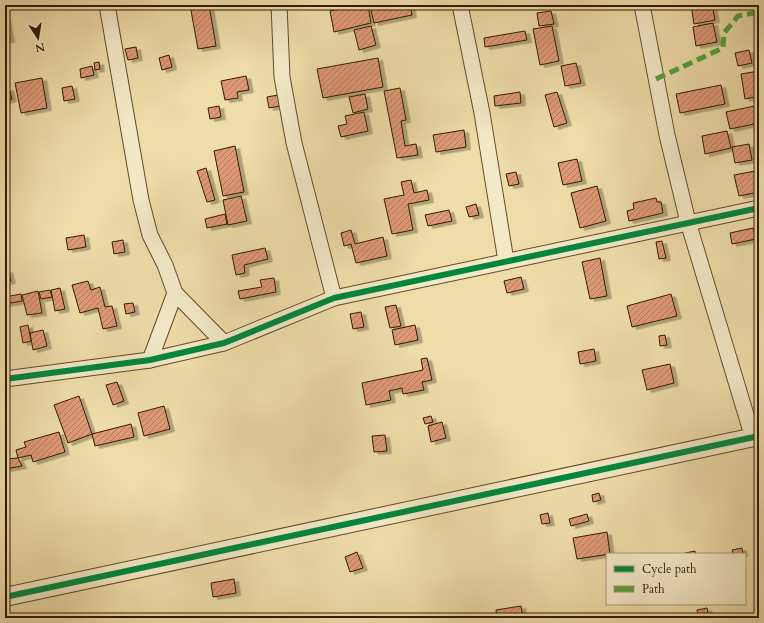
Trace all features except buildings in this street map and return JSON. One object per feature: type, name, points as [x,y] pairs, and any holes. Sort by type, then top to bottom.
[{"type":"street","points":[[107,5],[141,200],[150,235],[165,265],[174,293],[224,343]]},
{"type":"street","points":[[279,5],[282,77],[290,123],[334,298]]},
{"type":"street","points":[[460,5],[482,114],[506,261]]},
{"type":"street","points":[[5,597],[756,437],[688,222],[667,135],[642,5]]},
{"type":"street","points":[[5,379],[150,360],[224,343],[334,298],[759,208]]},
{"type":"street","points":[[150,360],[174,293]]},
{"type":"marked path","points":[[656,79],[723,48],[724,33],[738,16],[759,12]]},
{"type":"cycle path","points":[[5,379],[150,360],[224,343],[334,298],[759,208]]},
{"type":"cycle path","points":[[5,597],[759,436]]}]
